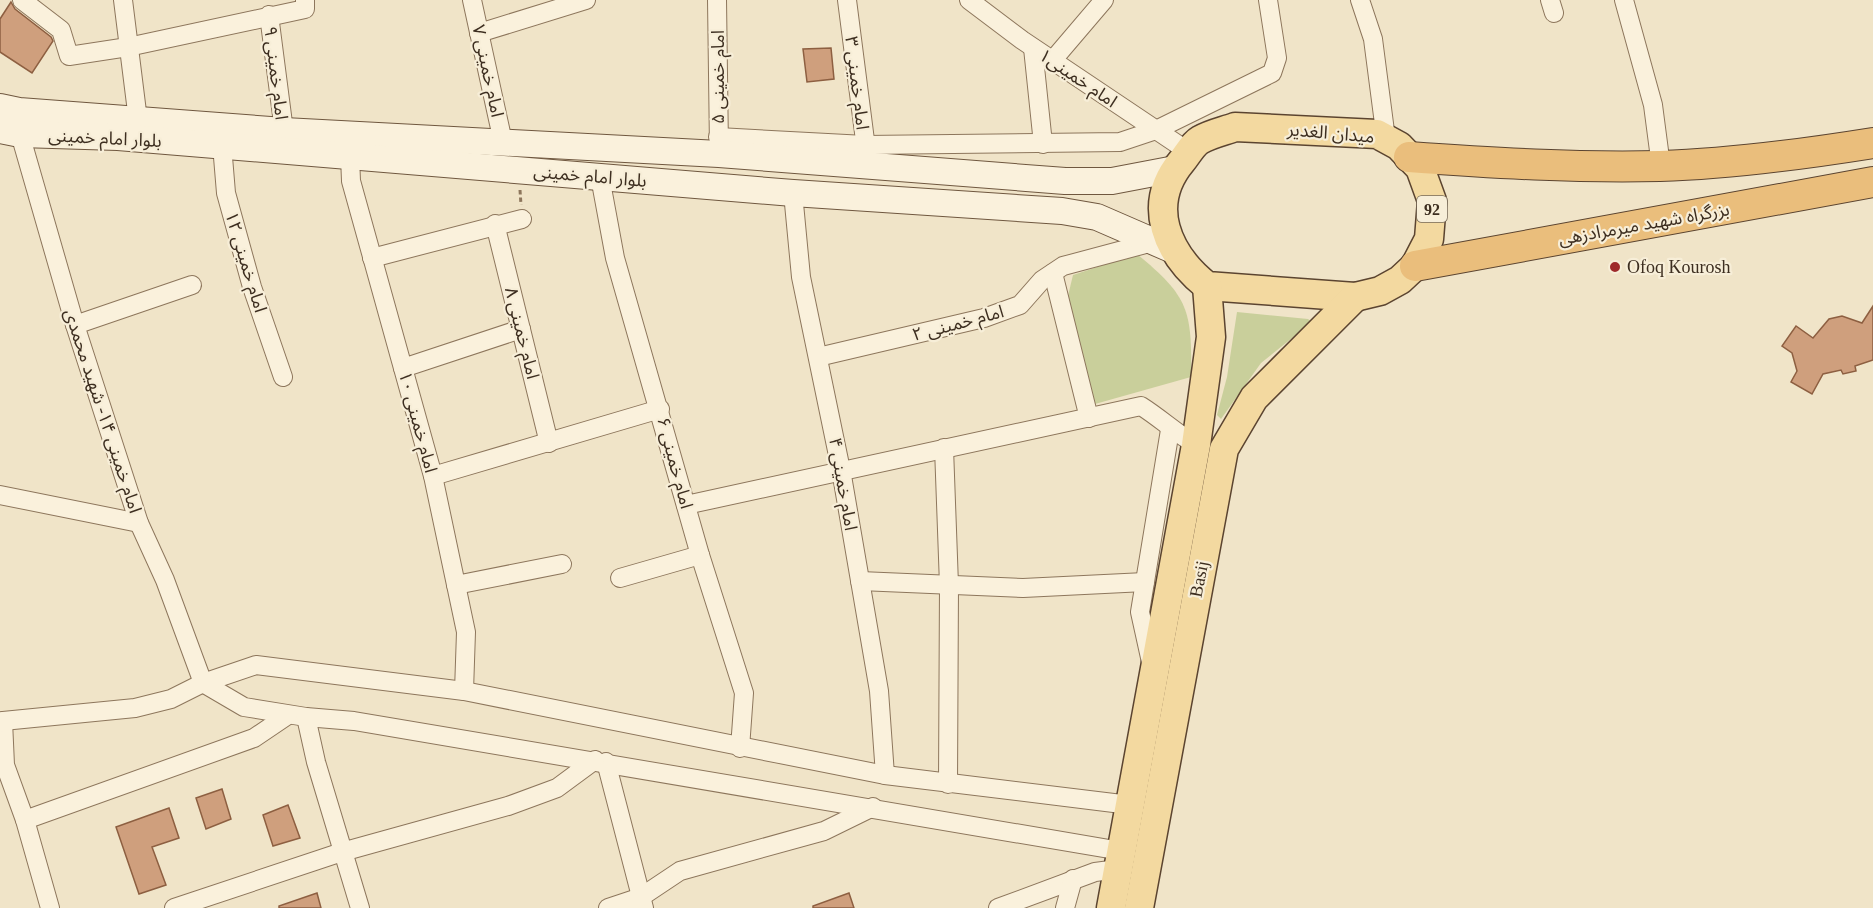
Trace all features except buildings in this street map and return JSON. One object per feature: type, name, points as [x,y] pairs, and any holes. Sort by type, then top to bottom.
[{"type":"highway","points":[[1410,157],[1510,164],[1661,166],[1819,152],[1873,143]]},
{"type":"highway","name":"بزرگراه شهید میرمرادزهی","points":[[1415,266],[1873,182]]},
{"type":"main road","name":"بلوار امام خمینی","points":[[0,107],[19,111],[284,131],[363,150],[503,142],[719,146],[866,155],[1065,182],[1112,181],[1182,160]]},
{"type":"main road","name":"میدان الغدیر","points":[[1182,160],[1198,141],[1235,127],[1377,135],[1399,146],[1420,168],[1432,201],[1429,239],[1415,266],[1400,280],[1380,291],[1355,297],[1207,286]]},
{"type":"main road","name":"بلوار امام خمینی","points":[[10,132],[118,136],[222,145],[363,150],[519,170],[793,194],[1062,211],[1097,217],[1163,246]]},
{"type":"main road","points":[[1182,160],[1168,180],[1162,215],[1163,246],[1207,286]]},
{"type":"main road","name":"Basij","points":[[1139,908],[1210,447],[1211,337],[1207,286]]},
{"type":"main road","name":"Basij","points":[[1111,908],[1154,675],[1210,447],[1254,398],[1355,297]]},
{"type":"street","points":[[22,0],[61,30],[69,56],[128,47],[305,9],[305,0]]},
{"type":"street","points":[[123,0],[138,120]]},
{"type":"street","name":"امام خمینی ۷","points":[[472,0],[503,142]]},
{"type":"street","points":[[479,33],[586,0]]},
{"type":"street","name":"امام خمینی ۵","points":[[717,0],[719,146]]},
{"type":"street","name":"امام خمینی ۳","points":[[847,0],[866,155]]},
{"type":"street","name":"امام خمینی۱","points":[[969,0],[1033,48],[1156,130],[1182,160]]},
{"type":"street","points":[[1052,61],[1104,0]]},
{"type":"street","points":[[866,155],[1043,144],[1120,142],[1156,130],[1272,73],[1277,58],[1268,0]]},
{"type":"street","points":[[1360,0],[1373,39],[1386,139]]},
{"type":"street","points":[[1624,0],[1653,105],[1661,166]]},
{"type":"street","name":"امام خمینی ۹","points":[[269,15],[284,131]]},
{"type":"street","points":[[1033,48],[1043,144]]},
{"type":"street","name":"امام خمینی ۱۴- شهید محمدی","points":[[10,132],[139,523],[165,579],[203,683]]},
{"type":"street","name":"امام خمینی ۱۲","points":[[222,145],[226,193],[252,286],[283,376]]},
{"type":"street","name":"امام خمینی ۱۰","points":[[363,150],[351,181],[433,476],[466,632],[464,691]]},
{"type":"street","name":"امام خمینی ۶","points":[[600,177],[615,258],[700,555],[744,693],[740,748]]},
{"type":"street","name":"امام خمینی ۴","points":[[793,194],[801,277],[841,470],[879,691],[885,776]]},
{"type":"street","points":[[372,258],[495,224],[522,219]]},
{"type":"street","name":"امام خمینی ۸","points":[[495,224],[549,443]]},
{"type":"street","name":"امام خمینی ۲","points":[[818,357],[984,318],[1020,305],[1042,280],[1063,266],[1163,246]]},
{"type":"street","points":[[1053,273],[1089,418]]},
{"type":"street","points":[[75,325],[192,285]]},
{"type":"street","points":[[403,368],[521,329]]},
{"type":"street","points":[[686,505],[1141,406],[1156,416],[1170,430],[1210,447]]},
{"type":"street","points":[[433,476],[660,409]]},
{"type":"street","points":[[1154,675],[1140,612],[1170,430]]},
{"type":"street","points":[[944,448],[949,585],[948,784]]},
{"type":"street","points":[[0,495],[139,523]]},
{"type":"street","points":[[620,578],[700,555]]},
{"type":"street","points":[[456,585],[562,564]]},
{"type":"street","points":[[860,581],[1023,588],[1145,582]]},
{"type":"street","points":[[50,908],[25,820],[5,765],[1,720],[135,708],[171,699],[203,683],[256,665],[464,691],[885,776],[1130,805]]},
{"type":"street","points":[[203,683],[244,707],[297,716],[354,721],[873,807],[1120,860]]},
{"type":"street","points":[[25,820],[254,738],[297,716]]},
{"type":"street","points":[[297,716],[360,908]]},
{"type":"street","points":[[174,908],[342,852],[508,806],[557,788],[601,761]]},
{"type":"street","points":[[601,761],[643,902]]},
{"type":"street","points":[[608,908],[643,902],[680,871],[824,831],[873,807]]},
{"type":"street","points":[[998,908],[1095,872],[1120,860]]},
{"type":"street","points":[[1065,908],[1073,879]]},
{"type":"path","points":[[519,170],[522,219]]},
{"type":"green space","points":[[1137,254],[1168,282],[1184,306],[1190,336],[1191,377],[1095,404],[1066,304],[1073,275]]},
{"type":"green space","points":[[1237,312],[1308,319],[1312,322],[1261,363],[1221,419],[1217,415],[1227,377]]},
{"type":"place","name":"Ofoq Kourosh","points":[[1615,267]]}]
